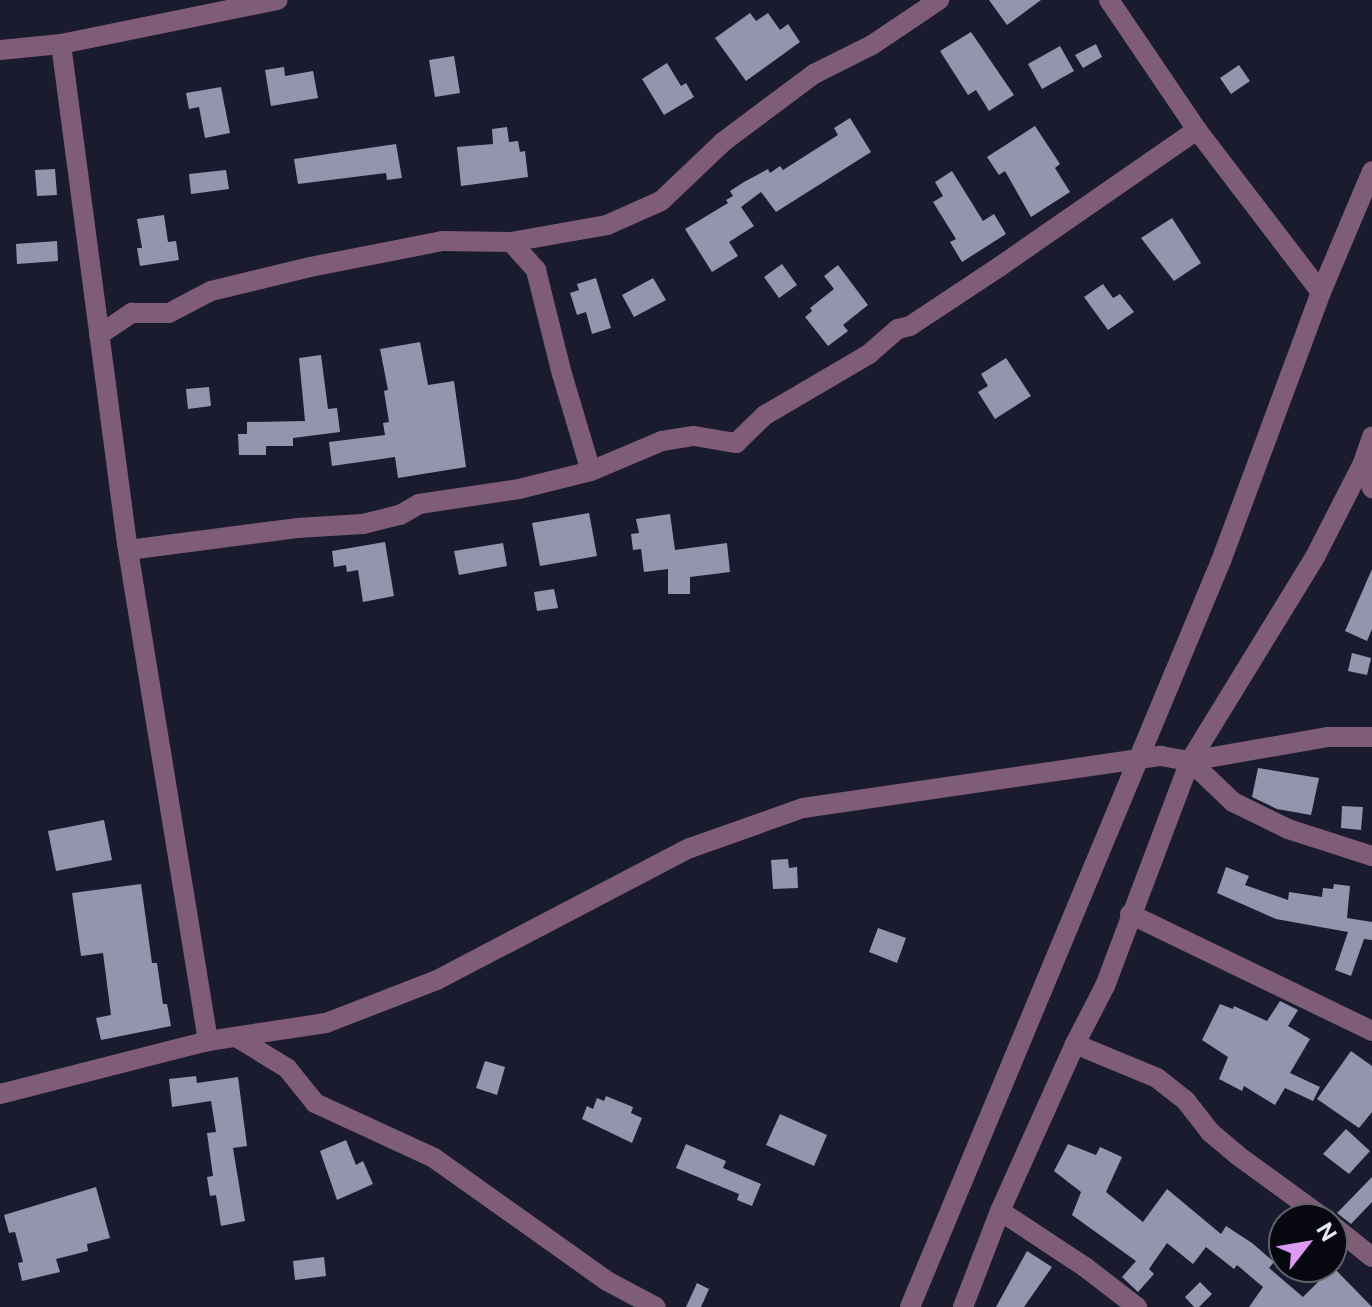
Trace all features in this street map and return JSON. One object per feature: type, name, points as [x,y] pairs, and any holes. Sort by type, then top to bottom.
[{"type":"street","points":[[200,17],[217,0]]},
{"type":"street","points":[[0,50],[61,44],[278,0]]},
{"type":"street","points":[[99,335],[132,313],[169,313],[211,291],[310,267],[442,241],[511,242],[607,225],[661,201],[723,142],[814,74],[872,45],[939,0]]},
{"type":"street","points":[[1109,0],[1197,130],[1321,292]]},
{"type":"street","points":[[61,44],[128,550],[208,1041]]},
{"type":"street","points":[[128,550],[297,528],[363,524],[400,515],[419,504],[519,489],[591,471],[662,441],[694,436],[736,443],[765,415],[869,354],[898,329],[910,326],[999,267],[1197,130]]},
{"type":"street","points":[[910,1307],[1221,561],[1321,292],[1372,171]]},
{"type":"street","points":[[511,242],[536,270],[591,471]]},
{"type":"street","points":[[963,1307],[1000,1211],[1075,1044],[1105,986],[1190,761],[1316,555],[1363,463],[1372,437]]},
{"type":"street","points":[[1363,463],[1372,488]]},
{"type":"street","points":[[0,1094],[208,1041],[326,1023],[437,980],[690,848],[803,808],[1161,756],[1190,761],[1327,737],[1372,737]]},
{"type":"street","points":[[1190,761],[1233,802],[1288,829],[1372,856]]},
{"type":"street","points":[[1130,914],[1372,1031]]},
{"type":"street","points":[[236,1037],[287,1068],[315,1103],[434,1158],[607,1281],[656,1307]]},
{"type":"street","points":[[1075,1044],[1157,1078],[1186,1101],[1210,1132],[1303,1203]]},
{"type":"street","points":[[1000,1211],[1085,1267],[1137,1307]]},
{"type":"street","points":[[1348,1238],[1372,1257]]},
{"type":"building","points":[[989,0],[1041,0],[1007,25]]},
{"type":"building","points":[[750,13],[756,21],[768,13],[780,30],[788,24],[800,42],[746,81],[715,38]]},
{"type":"building","points":[[971,32],[1014,95],[989,111],[976,90],[968,95],[940,51]]},
{"type":"building","points":[[1096,44],[1102,57],[1083,68],[1075,55]]},
{"type":"building","points":[[1060,46],[1074,71],[1042,89],[1028,64]]},
{"type":"building","points":[[454,56],[460,93],[435,97],[429,60]]},
{"type":"building","points":[[667,63],[681,86],[686,83],[694,97],[664,115],[642,79]]},
{"type":"building","points":[[1239,65],[1250,81],[1231,94],[1220,78]]},
{"type":"building","points":[[284,67],[285,76],[313,71],[318,98],[271,106],[265,70]]},
{"type":"building","points":[[221,87],[230,133],[205,138],[199,107],[189,109],[186,93]]},
{"type":"building","points":[[850,118],[871,152],[776,212],[761,192],[741,207],[754,226],[729,242],[738,256],[712,272],[685,229],[728,203],[726,200],[733,196],[730,191],[744,182],[768,169],[770,173],[780,166],[783,170],[838,135],[834,128]]},
{"type":"building","points":[[1035,126],[1060,164],[1055,168],[1070,192],[1031,217],[1005,171],[999,175],[987,157]]},
{"type":"building","points":[[507,127],[509,142],[518,141],[520,152],[525,151],[528,177],[461,186],[457,147],[493,144],[492,129]]},
{"type":"building","points":[[396,144],[402,178],[387,180],[386,173],[298,184],[294,159]]},
{"type":"building","points":[[55,169],[57,195],[37,196],[35,170]]},
{"type":"building","points":[[226,170],[229,189],[191,194],[189,174]]},
{"type":"building","points":[[952,171],[983,221],[994,214],[1006,234],[962,262],[950,242],[956,239],[933,202],[943,196],[935,182]]},
{"type":"building","points":[[164,215],[168,242],[176,241],[179,260],[140,266],[137,248],[142,248],[137,219]]},
{"type":"building","points":[[1172,218],[1201,263],[1174,281],[1141,238]]},
{"type":"building","points":[[57,241],[58,261],[17,264],[16,244]]},
{"type":"building","points":[[782,264],[797,285],[779,298],[764,277]]},
{"type":"building","points":[[838,265],[868,305],[843,325],[848,331],[828,346],[805,317],[812,311],[810,308],[834,289],[824,276]]},
{"type":"building","points":[[596,278],[611,328],[592,334],[586,312],[577,315],[570,293],[579,290],[577,284]]},
{"type":"building","points":[[653,278],[666,300],[634,317],[622,295]]},
{"type":"building","points":[[1103,284],[1113,298],[1120,294],[1134,312],[1108,330],[1084,297]]},
{"type":"building","points":[[420,342],[428,385],[454,381],[466,467],[398,478],[395,457],[332,466],[329,442],[385,435],[383,423],[389,422],[384,391],[388,390],[380,349]]},
{"type":"building","points":[[321,355],[328,409],[337,408],[340,432],[293,438],[293,446],[266,446],[266,455],[239,455],[238,434],[247,434],[247,422],[305,421],[299,358]]},
{"type":"building","points":[[1006,358],[1031,396],[995,419],[978,392],[988,386],[981,374]]},
{"type":"building","points":[[209,387],[211,406],[188,409],[186,389]]},
{"type":"building","points":[[589,513],[597,556],[540,566],[532,523]]},
{"type":"building","points":[[670,514],[675,550],[727,543],[730,572],[690,577],[690,594],[668,594],[668,569],[644,572],[641,549],[633,550],[631,534],[639,533],[636,519]]},
{"type":"building","points":[[385,542],[394,596],[363,602],[358,570],[347,572],[346,565],[334,567],[332,551]]},
{"type":"building","points":[[503,543],[507,566],[459,575],[454,551]]},
{"type":"building","points":[[1372,569],[1372,629],[1367,641],[1345,631]]},
{"type":"building","points":[[554,589],[558,608],[537,611],[534,592]]},
{"type":"building","points":[[1352,653],[1371,658],[1367,675],[1348,671]]},
{"type":"building","points":[[1258,768],[1319,778],[1311,815],[1277,809],[1252,797]]},
{"type":"building","points":[[1342,806],[1363,807],[1361,830],[1341,828]]},
{"type":"building","points":[[104,820],[112,860],[56,871],[48,831]]},
{"type":"building","points":[[788,859],[789,868],[797,867],[798,888],[773,889],[771,860]]},
{"type":"building","points":[[1226,867],[1249,876],[1245,885],[1288,900],[1289,892],[1322,897],[1323,888],[1333,889],[1334,884],[1350,886],[1347,918],[1372,922],[1372,940],[1364,939],[1351,976],[1335,970],[1348,932],[1276,919],[1217,893]]},
{"type":"building","points":[[141,884],[152,963],[157,963],[163,1004],[167,1004],[171,1026],[101,1040],[96,1018],[111,1015],[103,953],[81,956],[72,893]]},
{"type":"building","points":[[878,928],[906,938],[897,963],[869,952]]},
{"type":"building","points":[[1280,1001],[1298,1010],[1288,1026],[1310,1039],[1290,1073],[1320,1087],[1313,1101],[1285,1088],[1275,1105],[1244,1086],[1242,1091],[1219,1079],[1228,1057],[1202,1040],[1220,1004],[1233,1009],[1234,1006],[1267,1021]]},
{"type":"building","points":[[1351,1051],[1372,1066],[1372,1112],[1359,1128],[1317,1099]]},
{"type":"building","points":[[485,1061],[505,1067],[497,1095],[476,1088]]},
{"type":"building","points":[[196,1076],[197,1083],[238,1077],[247,1146],[233,1148],[245,1221],[221,1226],[216,1195],[210,1196],[207,1177],[213,1176],[207,1133],[216,1132],[211,1101],[172,1107],[169,1079]]},
{"type":"building","points":[[606,1096],[633,1107],[631,1113],[642,1118],[632,1143],[582,1119],[587,1106],[593,1109],[597,1098],[604,1101]]},
{"type":"building","points":[[780,1114],[827,1135],[814,1166],[766,1145]]},
{"type":"building","points":[[1346,1129],[1370,1151],[1349,1174],[1323,1154]]},
{"type":"building","points":[[346,1140],[356,1165],[363,1161],[373,1184],[337,1200],[320,1151]]},
{"type":"building","points":[[686,1144],[726,1161],[723,1168],[761,1184],[752,1206],[737,1200],[739,1194],[676,1168]]},
{"type":"building","points":[[1068,1144],[1096,1155],[1100,1147],[1122,1157],[1106,1192],[1143,1222],[1167,1189],[1221,1234],[1226,1226],[1268,1257],[1268,1283],[1287,1283],[1303,1297],[1317,1283],[1348,1282],[1372,1307],[1249,1307],[1263,1287],[1237,1265],[1234,1269],[1206,1247],[1193,1264],[1167,1243],[1149,1269],[1154,1274],[1138,1292],[1122,1277],[1136,1261],[1072,1215],[1081,1192],[1054,1171]]},
{"type":"building","points":[[1372,1177],[1372,1202],[1351,1224],[1348,1222],[1347,1203]]},
{"type":"building","points":[[96,1187],[110,1238],[87,1244],[88,1251],[56,1259],[60,1272],[22,1281],[18,1263],[23,1262],[15,1232],[9,1233],[4,1215]]},
{"type":"building","points":[[1027,1251],[1052,1267],[1024,1307],[996,1307]]},
{"type":"building","points":[[324,1257],[326,1276],[295,1280],[293,1261]]},
{"type":"building","points":[[1200,1282],[1212,1294],[1199,1307],[1194,1307],[1185,1297]]},
{"type":"building","points":[[697,1283],[709,1289],[701,1307],[686,1307]]}]
